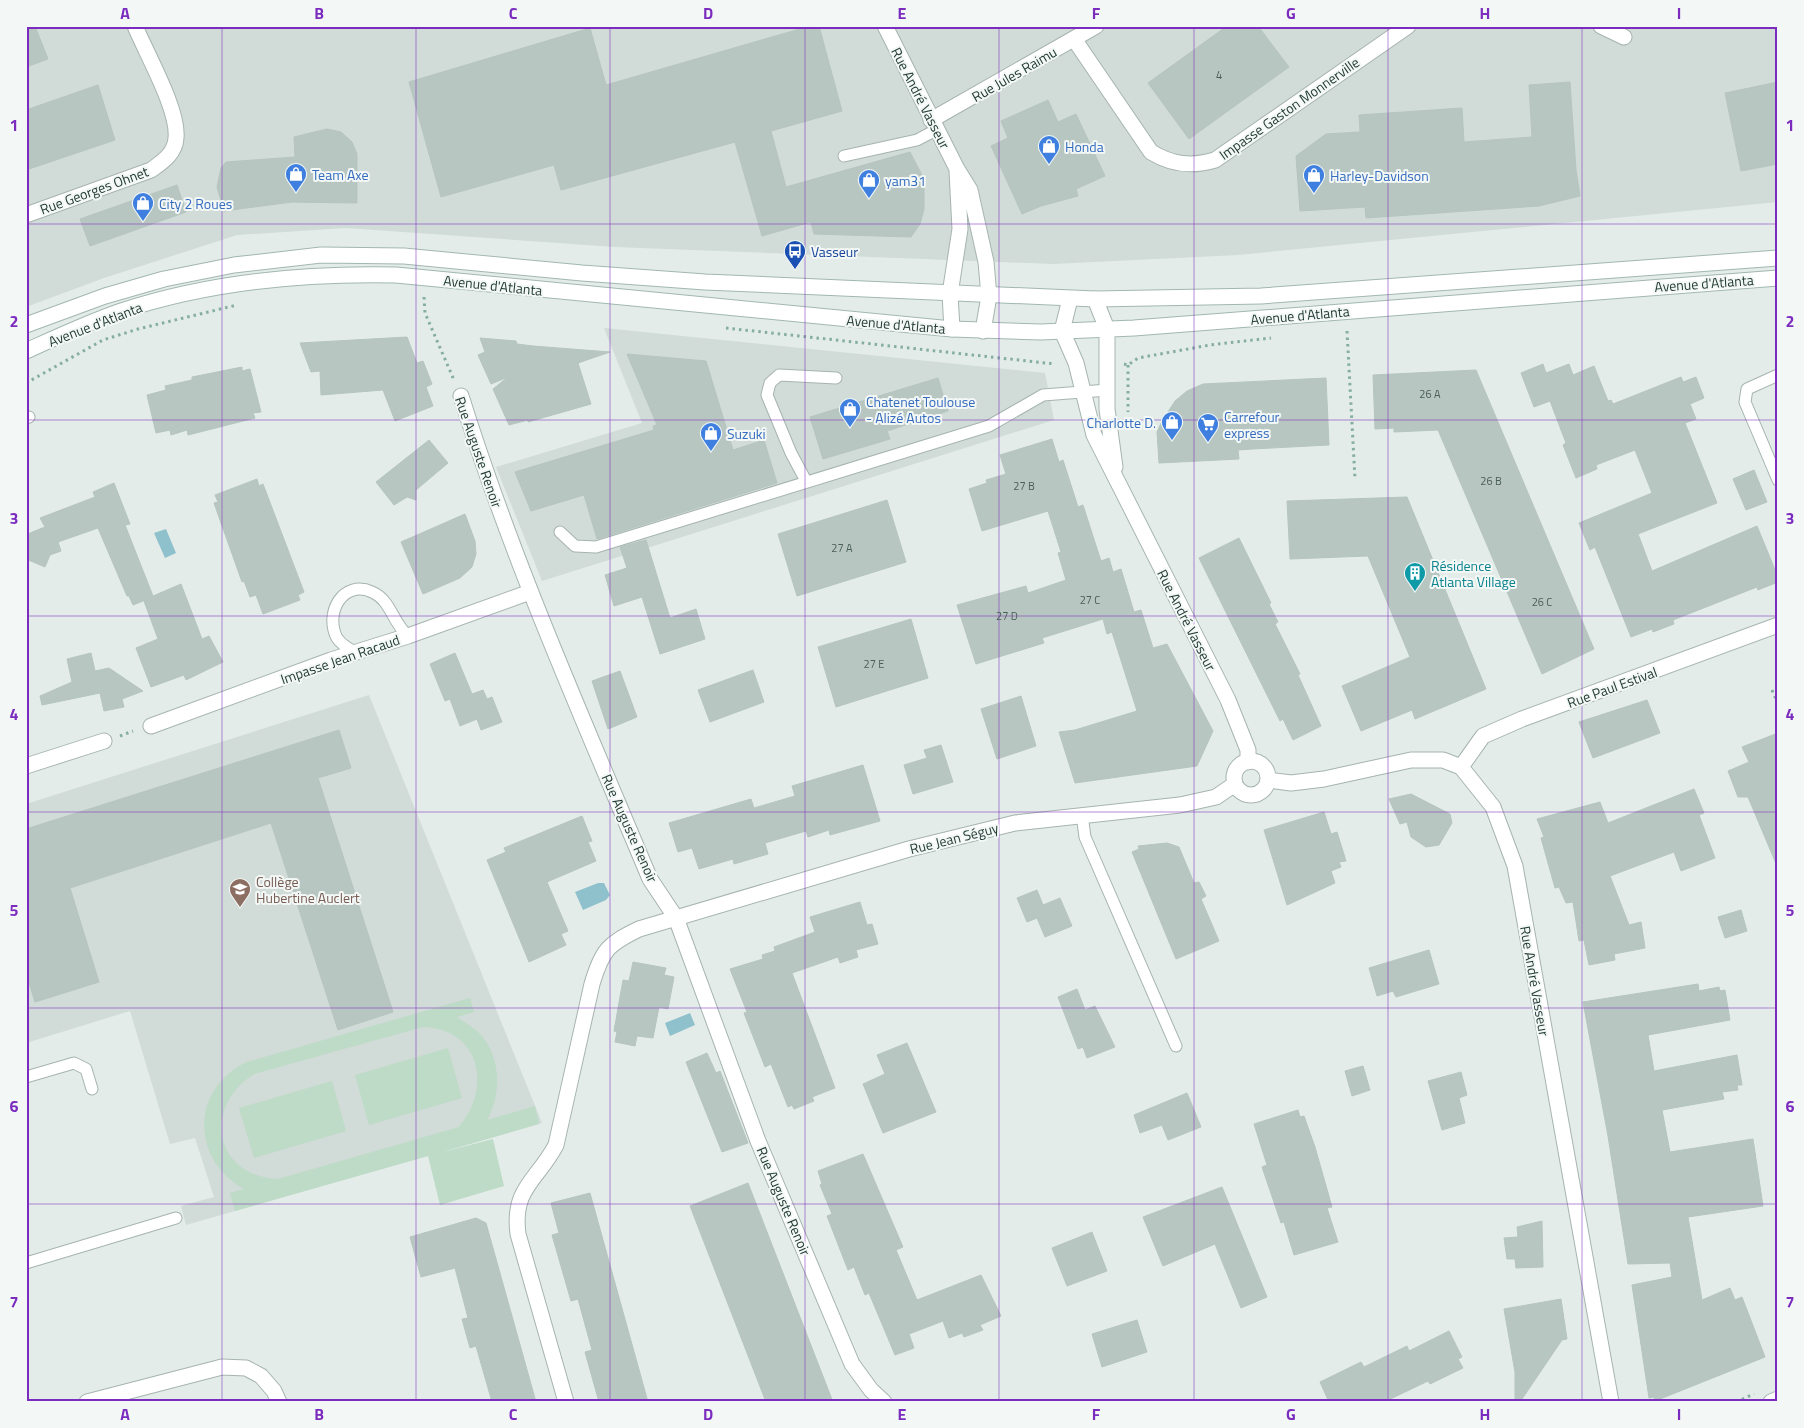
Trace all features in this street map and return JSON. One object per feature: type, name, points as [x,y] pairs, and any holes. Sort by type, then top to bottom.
[{"type":"street","name":"Rue Georges Ohnet","points":[[26,214],[151,170],[168,159],[176,139],[173,113],[134,26]]},
{"type":"street","name":"Rue André Vasseur","points":[[885,26],[934,125],[970,190],[986,262],[989,296],[983,331]]},
{"type":"street","name":"Rue Jules Raimu","points":[[934,125],[1096,26]]},
{"type":"street","name":"Impasse Gaston Monnerville","points":[[1074,39],[1151,152],[1165,160],[1199,165],[1215,160],[1408,26]]},
{"type":"street","points":[[1601,26],[1624,37]]},
{"type":"street","name":"Rue André Vasseur","points":[[952,329],[950,294],[960,228],[957,169]]},
{"type":"street","name":"Avenue d'Atlanta","points":[[26,325],[105,296],[164,279],[234,265],[322,255],[404,256],[646,279],[1070,299],[1261,296],[1778,258]]},
{"type":"street","name":"Avenue d'Atlanta","points":[[26,351],[106,317],[180,296],[271,280],[367,274],[406,276],[983,331],[1107,329],[1778,278]]},
{"type":"street","points":[[1062,331],[1070,299]]},
{"type":"street","name":"Rue André Vasseur","points":[[1095,299],[1107,329],[1107,409],[1117,481]]},
{"type":"street","name":"Rue André Vasseur","points":[[1062,331],[1076,363],[1094,435],[1228,700],[1248,750],[1248,762]]},
{"type":"street","name":"Rue Auguste Renoir","points":[[461,396],[483,468],[530,592],[650,879],[676,918],[758,1141],[852,1364],[871,1390],[884,1402]]},
{"type":"street","name":"Impasse Jean Racaud","points":[[151,726],[355,652],[408,636],[530,592]]},
{"type":"street","name":"Rue Paul Estival","points":[[1461,767],[1483,736],[1522,719],[1778,625]]},
{"type":"street","points":[[26,766],[104,741]]},
{"type":"street","points":[[1268,780],[1291,783],[1324,780],[1411,760],[1444,760],[1461,767]]},
{"type":"street","points":[[1253,761],[1266,770],[1268,780],[1263,790],[1252,795],[1242,792],[1236,784],[1235,772],[1242,764],[1253,761]]},
{"type":"street","name":"Rue André Vasseur","points":[[1461,767],[1493,807],[1515,866],[1611,1402]]},
{"type":"street","name":"Rue Jean Séguy","points":[[566,1402],[518,1234],[516,1216],[520,1196],[547,1163],[556,1145],[598,962],[613,942],[640,929],[909,849],[1015,823],[1180,805],[1216,797],[1236,784]]},
{"type":"street","points":[[86,1402],[222,1367],[246,1368],[261,1376],[274,1391],[279,1402]]},
{"type":"street","points":[[1771,1402],[1778,1399]]},
{"type":"lane","points":[[844,156],[917,140],[934,125]]},
{"type":"lane","points":[[1778,375],[1747,389],[1746,402],[1778,480]]},
{"type":"lane","points":[[806,480],[791,453],[767,395],[770,383],[779,376],[836,378]]},
{"type":"lane","points":[[560,532],[576,546],[596,547],[778,492],[806,480],[989,426],[1044,395],[1108,390]]},
{"type":"lane","points":[[355,652],[338,639],[332,624],[333,609],[339,598],[350,590],[371,591],[384,599],[398,627],[408,636]]},
{"type":"lane","points":[[1082,815],[1085,837],[1176,1046]]},
{"type":"lane","points":[[26,1077],[74,1063],[86,1069],[92,1089]]},
{"type":"lane","points":[[26,1263],[176,1218]]},
{"type":"path","name":"Avenue d'Atlanta","points":[[415,296],[434,298]]},
{"type":"path","name":"Rue Auguste Renoir","points":[[424,296],[425,313],[461,396]]},
{"type":"path","name":"Avenue d'Atlanta","points":[[26,383],[103,340],[138,329],[243,304]]},
{"type":"path","name":"Avenue d'Atlanta","points":[[719,328],[1059,364]]},
{"type":"path","name":"Avenue d'Atlanta","points":[[1337,332],[1357,330]]},
{"type":"path","points":[[1347,331],[1355,479]]},
{"type":"path","name":"Avenue d'Atlanta","points":[[1119,363],[1128,365],[1138,358],[1210,344],[1279,338]]},
{"type":"path","points":[[1772,690],[1778,704]]},
{"type":"path","points":[[104,741],[151,726]]},
{"type":"shaded area","points":[[26,26],[1778,26],[1778,202],[1238,255],[1053,264],[615,247],[346,228],[237,235],[104,278],[26,307]]},
{"type":"shaded area","points":[[604,328],[1045,373],[1054,420],[542,581],[496,467],[642,423]]},
{"type":"shaded area","name":"Collège Hubertine Auclert","points":[[369,695],[542,1123],[186,1225],[181,1206],[214,1197],[195,1138],[170,1144],[130,1011],[26,1043],[26,804]]},
{"type":"green space","points":[[470,998],[474,1012],[457,1017],[477,1031],[486,1042],[492,1052],[497,1075],[495,1099],[487,1120],[535,1106],[539,1124],[439,1153],[493,1139],[504,1186],[440,1205],[428,1156],[235,1211],[230,1193],[244,1189],[226,1176],[214,1160],[206,1142],[204,1124],[207,1106],[215,1089],[229,1074],[247,1062]],"holes":[[[423,1027],[443,1030],[458,1038],[469,1049],[475,1063],[477,1079],[475,1095],[469,1112],[459,1127],[278,1179],[256,1175],[240,1166],[229,1153],[222,1138],[222,1121],[227,1104],[237,1088],[254,1074]]]},
{"type":"green space","points":[[448,1048],[462,1098],[369,1125],[355,1075]]},
{"type":"green space","points":[[332,1081],[346,1131],[254,1158],[239,1108]]},
{"type":"water","points":[[166,529],[176,553],[165,558],[154,533]]},
{"type":"water","points":[[598,883],[604,883],[610,895],[606,900],[583,910],[575,892]]},
{"type":"water","points":[[690,1013],[695,1025],[670,1036],[665,1023]]},
{"type":"building","points":[[26,26],[35,26],[48,59],[26,67]]},
{"type":"building","points":[[810,26],[819,26],[842,111],[771,131],[786,187],[910,152],[923,177],[924,187],[924,209],[920,224],[911,237],[814,234],[811,222],[762,236],[735,142],[561,190],[554,165],[441,197],[409,82],[590,28],[606,85]]},
{"type":"building","points":[[1227,26],[1258,26],[1289,67],[1189,139],[1148,83]]},
{"type":"building","points":[[1570,82],[1576,170],[1580,196],[1539,206],[1366,218],[1365,207],[1300,211],[1296,156],[1326,134],[1360,132],[1359,115],[1462,108],[1464,142],[1532,137],[1529,85]]},
{"type":"building","points":[[1778,82],[1778,164],[1741,171],[1725,93]]},
{"type":"building","points":[[98,85],[115,140],[26,170],[26,110]]},
{"type":"building","points":[[1048,100],[1058,122],[1076,114],[1105,176],[1076,189],[1078,196],[1041,206],[1022,214],[991,146],[1008,138],[1001,121]]},
{"type":"building","points":[[327,129],[341,132],[352,142],[357,154],[357,203],[292,202],[224,211],[217,187],[221,168],[226,162],[295,157],[294,137]]},
{"type":"building","points":[[177,185],[186,212],[90,246],[80,219]]},
{"type":"building","points":[[407,337],[417,363],[423,361],[432,384],[426,387],[433,406],[395,421],[383,390],[321,395],[320,371],[311,372],[300,343]]},
{"type":"building","points":[[480,338],[516,341],[517,344],[533,346],[610,352],[578,363],[591,404],[528,422],[528,420],[509,425],[493,389],[508,377],[491,384],[478,355],[485,352]]},
{"type":"building","points":[[627,354],[706,361],[733,450],[764,440],[777,483],[597,539],[584,495],[531,511],[515,472],[654,430],[653,426],[657,425]]},
{"type":"building","points":[[1543,364],[1546,373],[1569,364],[1573,375],[1594,366],[1608,401],[1611,400],[1613,404],[1681,377],[1683,382],[1696,377],[1704,398],[1690,404],[1696,419],[1685,423],[1717,503],[1638,534],[1652,571],[1757,526],[1778,577],[1778,582],[1758,590],[1757,587],[1673,620],[1674,624],[1653,632],[1652,629],[1631,637],[1595,547],[1590,550],[1579,523],[1652,493],[1635,450],[1596,465],[1597,469],[1576,478],[1563,445],[1566,443],[1550,401],[1534,407],[1521,373]]},
{"type":"building","points":[[242,367],[242,371],[250,369],[261,412],[253,413],[255,418],[188,435],[187,430],[171,435],[170,430],[156,433],[147,395],[166,390],[165,386],[192,380],[192,377]]},
{"type":"building","points":[[1476,370],[1594,649],[1542,674],[1438,430],[1394,432],[1394,428],[1375,429],[1373,375]]},
{"type":"building","points":[[938,378],[948,411],[887,431],[890,439],[823,459],[810,417]]},
{"type":"building","points":[[1326,378],[1329,445],[1238,450],[1239,459],[1159,463],[1157,432],[1175,401],[1187,391],[1203,384]]},
{"type":"building","points":[[1052,439],[1059,462],[1063,460],[1078,507],[1083,505],[1101,561],[1109,558],[1113,572],[1121,569],[1134,612],[1141,610],[1153,648],[1167,644],[1213,731],[1197,766],[1075,783],[1059,732],[1075,730],[1137,711],[1112,632],[1107,634],[1103,619],[1042,638],[1044,643],[976,664],[957,605],[1026,586],[1028,593],[1066,580],[1058,553],[1061,552],[1048,511],[982,531],[969,489],[987,483],[986,480],[1006,474],[1000,455]]},
{"type":"building","points":[[429,440],[448,463],[416,490],[416,500],[407,497],[394,505],[376,482]]},
{"type":"building","points":[[1754,470],[1767,502],[1746,510],[1733,479]]},
{"type":"building","points":[[257,479],[259,486],[263,484],[304,592],[298,595],[300,600],[263,614],[256,595],[250,597],[244,581],[242,582],[214,503],[218,502],[215,495]]},
{"type":"building","points":[[114,483],[130,524],[125,525],[153,596],[181,584],[202,639],[209,636],[223,662],[186,680],[184,675],[151,687],[136,648],[158,639],[144,601],[148,599],[133,605],[129,596],[127,596],[98,528],[58,542],[61,551],[50,555],[45,567],[26,559],[26,542],[30,533],[45,527],[40,518],[95,497],[93,492]]},
{"type":"building","points":[[1407,497],[1486,689],[1415,719],[1412,710],[1361,731],[1342,686],[1410,657],[1368,556],[1290,559],[1287,501]]},
{"type":"building","points":[[887,500],[906,562],[797,596],[778,534]]},
{"type":"building","points":[[465,514],[475,541],[476,554],[472,567],[460,578],[423,594],[401,542]]},
{"type":"building","points":[[1239,538],[1271,603],[1269,604],[1278,622],[1275,624],[1300,674],[1298,675],[1321,726],[1293,740],[1283,719],[1280,721],[1199,558]]},
{"type":"building","points":[[646,540],[670,618],[696,609],[705,639],[660,654],[642,597],[614,606],[605,575],[627,568],[620,547]]},
{"type":"building","points":[[911,619],[928,678],[836,707],[818,647]]},
{"type":"building","points":[[91,653],[95,671],[109,668],[143,691],[122,699],[124,707],[104,711],[100,693],[42,705],[40,696],[72,682],[67,659]]},
{"type":"building","points":[[455,653],[472,694],[483,690],[487,699],[492,697],[502,722],[481,730],[477,719],[460,726],[450,699],[445,701],[430,664]]},
{"type":"building","points":[[753,670],[764,702],[710,722],[698,690]]},
{"type":"building","points":[[620,671],[637,717],[608,729],[592,681]]},
{"type":"building","points":[[1021,696],[1036,746],[997,759],[981,709]]},
{"type":"building","points":[[1647,700],[1660,733],[1593,758],[1579,722]]},
{"type":"building","points":[[339,730],[351,768],[318,778],[393,1012],[338,1030],[271,823],[70,888],[99,982],[35,1002],[26,973],[26,829]]},
{"type":"building","points":[[1778,733],[1777,866],[1748,797],[1738,797],[1728,771],[1749,762],[1742,747]]},
{"type":"building","points":[[941,745],[953,782],[913,794],[904,765],[927,758],[924,750]]},
{"type":"building","points":[[863,765],[880,821],[830,835],[829,830],[808,837],[806,831],[765,843],[768,854],[734,864],[733,859],[699,869],[692,848],[678,852],[669,823],[751,799],[754,808],[795,796],[792,786]]},
{"type":"building","points":[[1694,789],[1704,813],[1699,815],[1715,858],[1681,871],[1674,852],[1610,876],[1629,925],[1641,922],[1645,948],[1614,954],[1615,960],[1589,965],[1584,940],[1579,941],[1573,902],[1566,903],[1559,887],[1555,888],[1541,838],[1544,837],[1537,819],[1600,802],[1608,823]]},
{"type":"building","points":[[1411,794],[1450,814],[1452,823],[1439,845],[1426,847],[1411,837],[1407,822],[1400,824],[1389,799]]},
{"type":"building","points":[[1324,812],[1331,834],[1337,832],[1346,861],[1339,862],[1341,867],[1331,871],[1335,883],[1287,905],[1264,830]]},
{"type":"building","points":[[582,816],[592,841],[588,842],[596,861],[547,882],[568,931],[561,934],[566,945],[529,962],[487,860],[506,852],[504,848]]},
{"type":"building","points":[[1167,843],[1179,847],[1194,883],[1199,882],[1206,896],[1201,899],[1219,941],[1176,959],[1132,852],[1139,849],[1138,846]]},
{"type":"building","points":[[1037,890],[1043,905],[1060,898],[1072,926],[1045,937],[1037,918],[1027,922],[1017,898]]},
{"type":"building","points":[[860,902],[867,925],[872,924],[878,944],[856,950],[858,957],[840,963],[838,957],[792,973],[835,1088],[812,1097],[814,1101],[794,1109],[792,1105],[788,1107],[771,1064],[765,1067],[744,1013],[747,1012],[730,969],[763,959],[762,955],[775,951],[774,947],[815,932],[810,917]]},
{"type":"building","points":[[1741,910],[1747,931],[1725,938],[1718,917]]},
{"type":"building","points":[[1429,950],[1439,984],[1396,997],[1393,991],[1377,996],[1369,968]]},
{"type":"building","points":[[633,962],[666,968],[664,975],[674,977],[668,1009],[659,1007],[653,1038],[637,1036],[635,1046],[615,1042],[617,1032],[614,1031],[623,980],[629,981]]},
{"type":"building","points":[[1698,984],[1699,991],[1719,987],[1720,991],[1725,990],[1730,1020],[1648,1035],[1654,1071],[1737,1055],[1742,1085],[1737,1085],[1738,1090],[1722,1092],[1724,1099],[1662,1110],[1670,1152],[1753,1139],[1763,1206],[1688,1217],[1702,1300],[1730,1288],[1735,1300],[1742,1297],[1765,1357],[1655,1401],[1654,1397],[1649,1398],[1632,1285],[1672,1277],[1670,1263],[1628,1264],[1608,1136],[1583,1002]]},
{"type":"building","points":[[1077,989],[1085,1010],[1095,1006],[1115,1047],[1087,1058],[1083,1047],[1078,1049],[1058,997]]},
{"type":"building","points":[[907,1043],[936,1112],[883,1133],[863,1084],[885,1074],[877,1055]]},
{"type":"building","points":[[707,1053],[716,1073],[720,1071],[748,1143],[722,1152],[686,1062]]},
{"type":"building","points":[[1363,1066],[1370,1090],[1352,1096],[1345,1071]]},
{"type":"building","points":[[1461,1072],[1467,1095],[1459,1098],[1465,1123],[1442,1130],[1428,1081]]},
{"type":"building","points":[[1187,1093],[1201,1127],[1168,1140],[1162,1125],[1140,1133],[1134,1115]]},
{"type":"building","points":[[1298,1110],[1300,1117],[1304,1116],[1315,1147],[1332,1207],[1327,1208],[1338,1242],[1294,1255],[1284,1222],[1281,1223],[1262,1167],[1267,1165],[1254,1124]]},
{"type":"building","points":[[863,1154],[903,1247],[896,1250],[917,1300],[981,1275],[1001,1316],[980,1325],[983,1330],[964,1337],[962,1333],[949,1338],[943,1321],[909,1334],[914,1348],[895,1355],[869,1293],[865,1295],[854,1267],[848,1270],[827,1216],[832,1214],[820,1185],[822,1184],[818,1171]]},
{"type":"building","points":[[748,1183],[833,1402],[766,1402],[690,1206]]},
{"type":"building","points":[[1222,1187],[1267,1297],[1241,1308],[1215,1244],[1163,1266],[1143,1217]]},
{"type":"building","points":[[590,1193],[648,1402],[599,1402],[585,1352],[592,1350],[578,1299],[571,1301],[552,1235],[559,1233],[551,1203]]},
{"type":"building","points":[[476,1218],[486,1223],[536,1402],[492,1402],[476,1346],[470,1348],[462,1319],[468,1318],[455,1268],[421,1277],[410,1237]]},
{"type":"building","points":[[1542,1221],[1543,1267],[1516,1268],[1515,1259],[1507,1259],[1504,1238],[1518,1237],[1517,1227]]},
{"type":"building","points":[[1092,1232],[1107,1271],[1067,1286],[1052,1248]]},
{"type":"building","points":[[1561,1299],[1567,1339],[1562,1340],[1520,1402],[1515,1402],[1515,1372],[1504,1309]]},
{"type":"building","points":[[1137,1320],[1147,1352],[1102,1367],[1092,1334]]},
{"type":"building","points":[[1449,1331],[1462,1357],[1458,1359],[1463,1368],[1430,1384],[1428,1381],[1384,1402],[1329,1402],[1320,1382],[1361,1362],[1364,1367],[1407,1346],[1409,1351]]},
{"type":"place","name":"Honda","points":[[1049,165]]},
{"type":"place","name":"Team Axe","points":[[296,193]]},
{"type":"place","name":"Harley-Davidson","points":[[1314,194]]},
{"type":"place","name":"yam31","points":[[869,199]]},
{"type":"place","name":"City 2 Roues","points":[[143,222]]},
{"type":"place","name":"Vasseur","points":[[795,270]]},
{"type":"place","name":"Chatenet Toulouse - Alizé Autos","points":[[850,428]]},
{"type":"place","name":"Charlotte D.","points":[[1172,441]]},
{"type":"place","name":"Carrefour express","points":[[1208,443]]},
{"type":"place","name":"Suzuki","points":[[711,452]]},
{"type":"place","name":"Résidence Atlanta Village","points":[[1415,592]]},
{"type":"place","name":"Collège Hubertine Auclert","points":[[240,908]]}]
